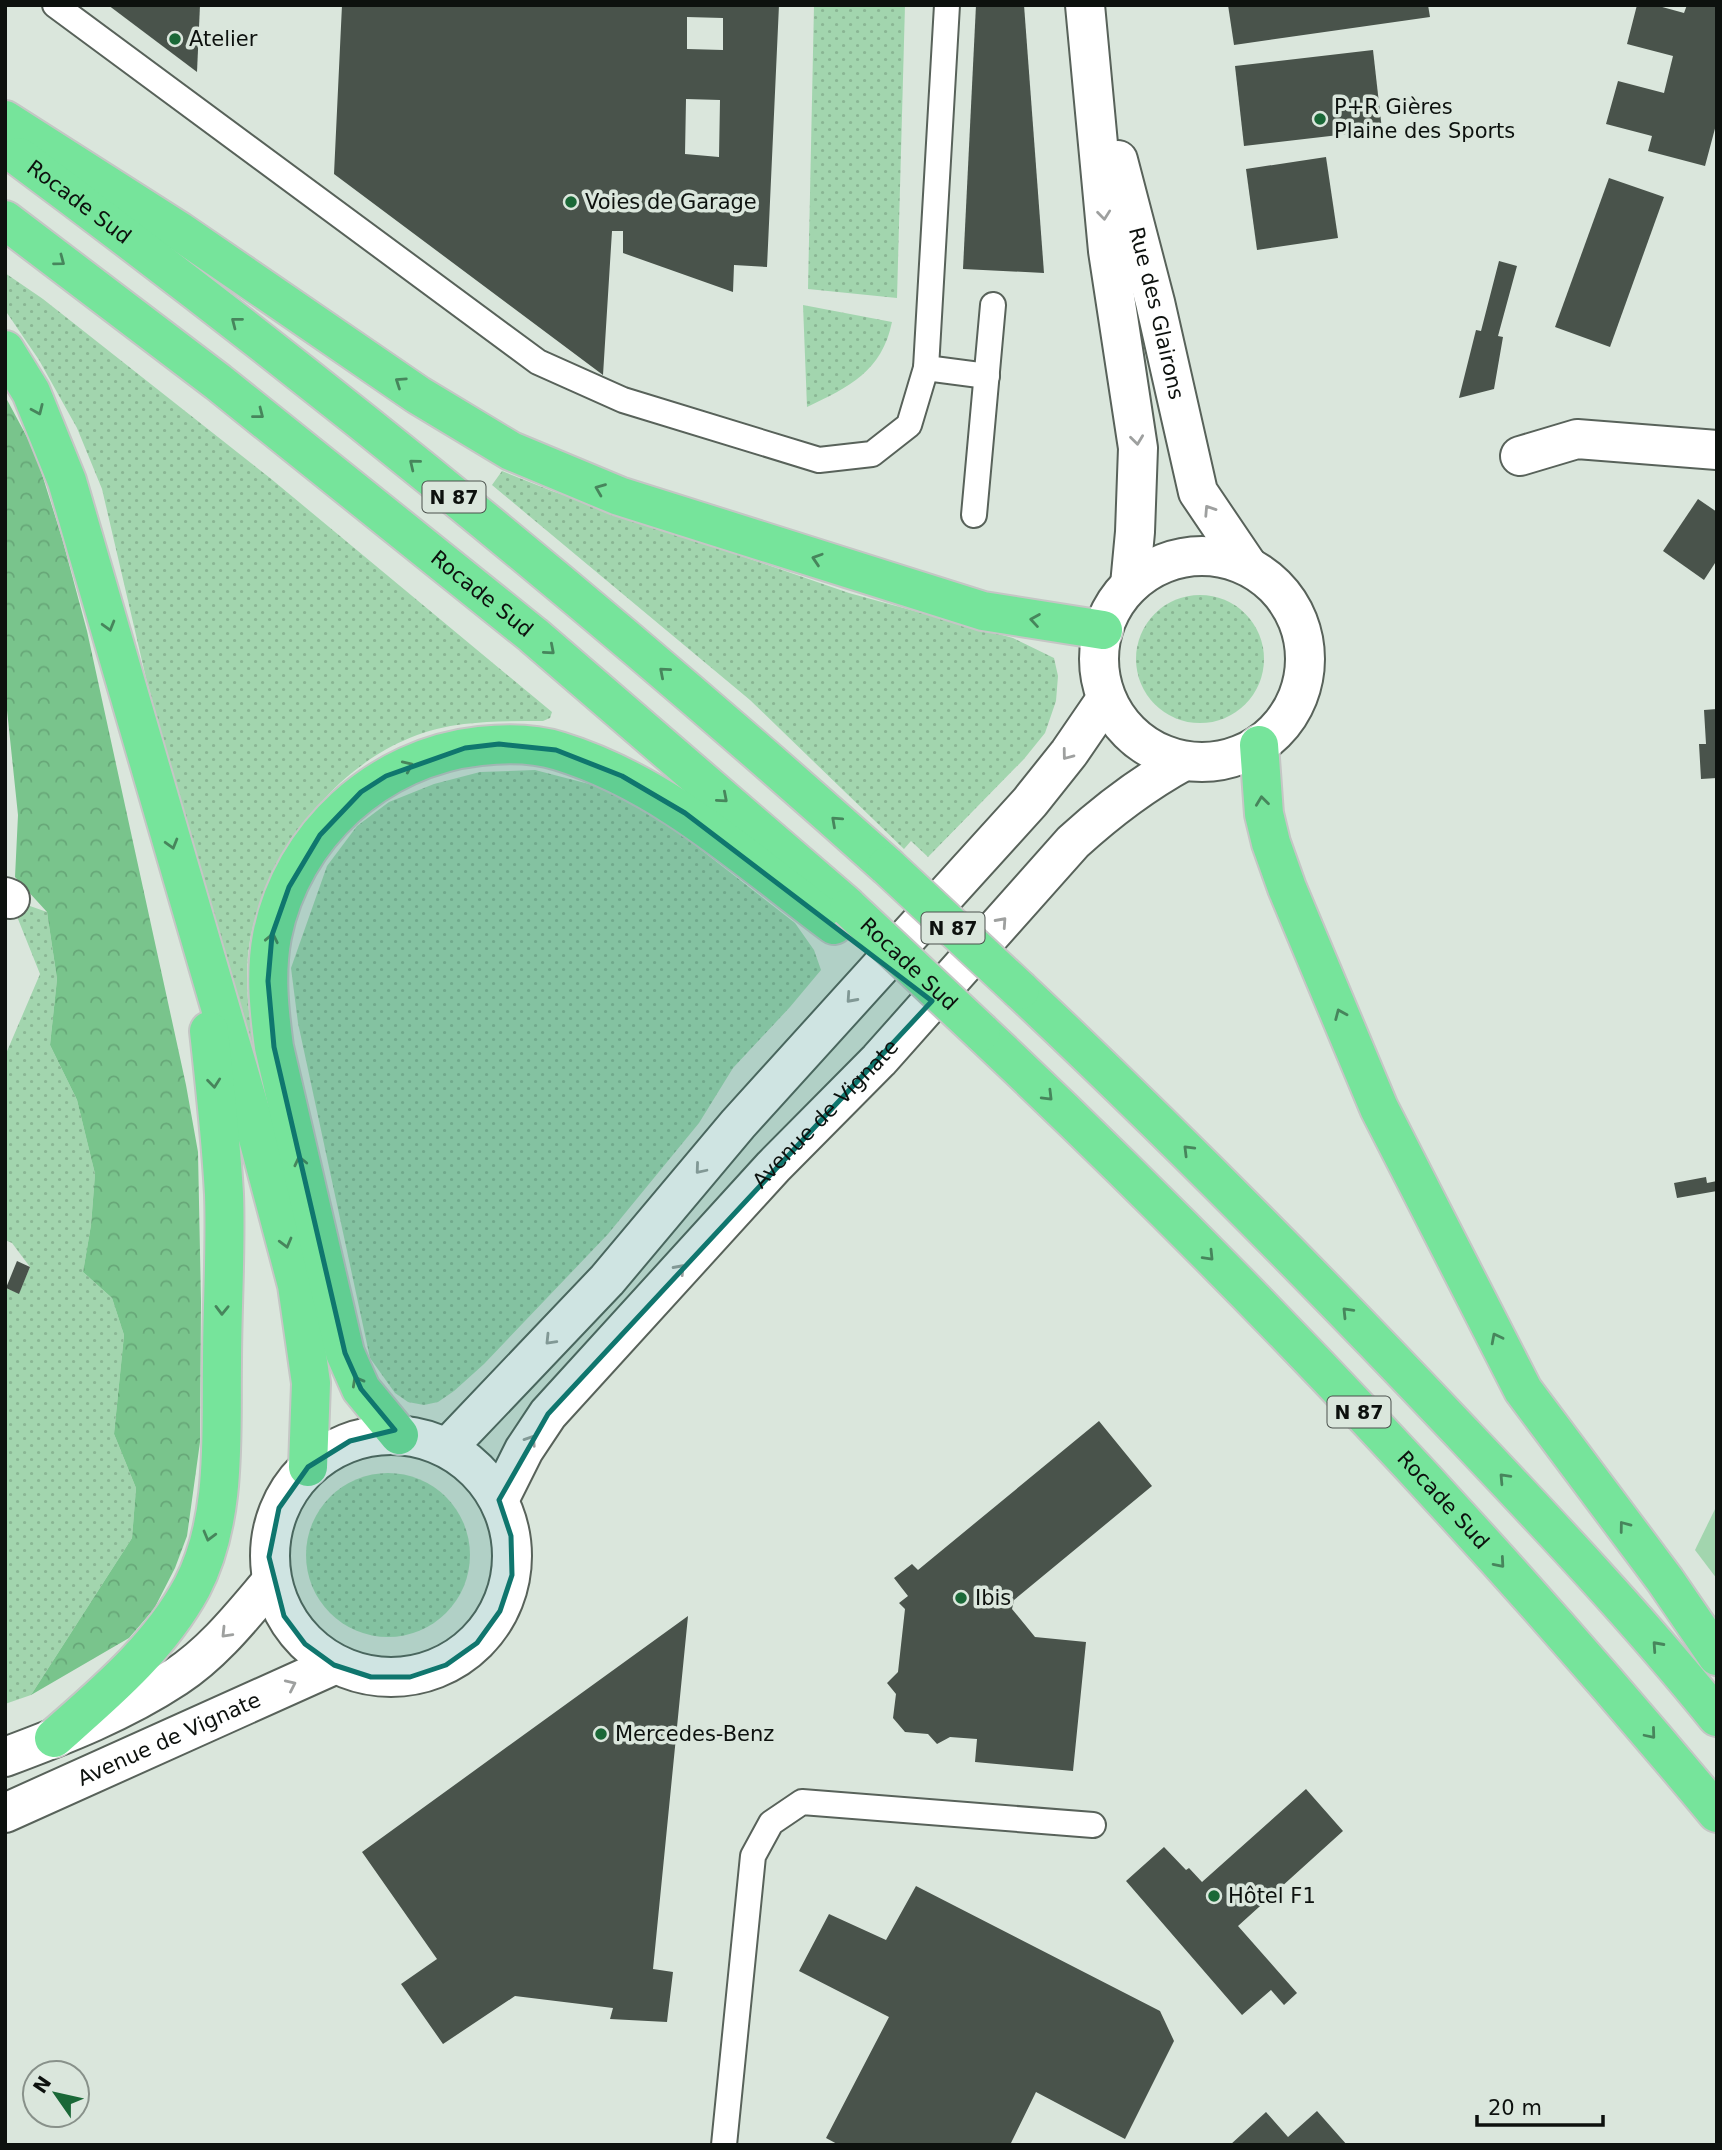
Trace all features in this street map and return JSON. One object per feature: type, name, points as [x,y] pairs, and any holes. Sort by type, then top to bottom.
[{"type":"highway","points":[[5,120],[179,231],[418,395],[512,451],[619,496],[983,611],[1103,630]]},
{"type":"highway","name":"Rocade Sud","points":[[5,146],[222,311],[589,607],[887,866],[1228,1190],[1523,1498],[1684,1676],[1717,1717]]},
{"type":"highway","name":"Rocade Sud","points":[[5,219],[229,390],[533,635],[842,917],[1021,1069],[1199,1246],[1455,1513],[1717,1813]]},
{"type":"highway","points":[[5,350],[31,392],[67,481],[256,1127],[297,1285],[311,1383],[308,1467]]},
{"type":"highway","points":[[399,1434],[361,1389],[345,1353],[277,1059],[268,1008],[268,959],[279,911],[303,861],[320,835],[361,792],[386,775],[412,763],[439,753],[465,748],[499,744],[532,746],[556,750],[590,762],[651,792],[842,917]]},
{"type":"highway","points":[[1259,745],[1264,814],[1271,843],[1372,1093],[1523,1390],[1665,1580],[1717,1656]]},
{"type":"highway","points":[[54,1738],[120,1679],[163,1631],[180,1607],[193,1585],[203,1557],[217,1500],[221,1441],[224,1197],[200,942]]},
{"type":"street","name":"Rue des Glairons","points":[[1085,5],[1108,251],[1138,448],[1130,585]]},
{"type":"street","name":"Rue des Glairons","points":[[1088,49],[1155,302],[1198,492],[1248,566]]},
{"type":"street","points":[[1520,456],[1577,439],[1717,450]]},
{"type":"street","points":[[1199,556],[1224,558],[1248,566],[1270,581],[1288,602],[1300,626],[1305,653],[1303,680],[1294,705],[1279,728],[1259,745],[1238,756],[1215,761],[1184,761],[1165,756],[1141,743],[1120,723],[1106,699],[1098,665],[1103,630],[1114,605],[1130,585],[1150,570],[1174,560],[1199,556]]},
{"type":"street","points":[[447,1448],[607,1280],[737,1124],[1030,802],[1069,753],[1106,699]]},
{"type":"street","name":"Avenue de Vignate","points":[[499,1500],[524,1450],[548,1414],[773,1167],[879,1060],[1073,842],[1106,811],[1146,782],[1184,761]]},
{"type":"street","points":[[399,1434],[424,1438],[447,1448],[477,1469],[499,1500],[511,1536],[512,1575],[499,1611],[477,1643],[446,1665],[410,1677],[371,1677],[334,1665],[305,1644],[284,1616],[271,1582],[271,1532],[279,1508],[308,1467],[328,1452],[350,1441],[375,1435],[399,1434]]},
{"type":"street","points":[[5,1757],[108,1716],[177,1676],[214,1646],[271,1582]]},
{"type":"street","name":"Avenue de Vignate","points":[[5,1813],[334,1665]]},
{"type":"lane","points":[[55,5],[538,362],[623,400],[819,460],[872,454],[909,425],[926,368],[947,5]]},
{"type":"lane","points":[[974,515],[993,305]]},
{"type":"lane","points":[[926,368],[987,376]]},
{"type":"lane","points":[[724,2145],[753,1856],[771,1823],[802,1802],[1093,1825]]},
{"type":"highlighted area","points":[[499,744],[556,750],[622,776],[685,813],[932,1001],[548,1414],[499,1500],[511,1536],[512,1575],[500,1611],[477,1643],[446,1665],[410,1677],[371,1677],[334,1665],[305,1644],[284,1616],[269,1557],[279,1508],[308,1467],[350,1441],[395,1430],[361,1389],[345,1353],[274,1047],[268,981],[272,935],[289,887],[320,835],[361,792],[386,776],[465,748]]},
{"type":"green space","points":[[814,5],[905,5],[897,298],[808,289]]},
{"type":"green space","points":[[5,273],[43,299],[270,478],[552,712],[550,718],[543,721],[464,724],[434,730],[406,740],[355,770],[313,812],[296,836],[266,893],[253,926],[249,946],[247,987],[260,1089],[146,678],[102,489],[77,428],[39,360],[5,310]]},
{"type":"green space","points":[[803,305],[892,322],[880,353],[862,375],[837,392],[807,407]]},
{"type":"green space","points":[[5,396],[35,452],[87,631],[186,1085],[198,1152],[200,1442],[187,1536],[175,1568],[154,1609],[129,1638],[31,1695],[132,1538],[136,1488],[114,1434],[124,1335],[112,1298],[83,1272],[91,1225],[95,1174],[77,1100],[50,1045],[57,979],[47,912],[15,877],[18,815],[5,691]]},
{"type":"green space","points":[[502,471],[552,491],[849,593],[1013,638],[1054,658],[1058,676],[1056,701],[1045,733],[1024,759],[928,857],[911,841],[904,849],[750,700],[492,485]]},
{"type":"green space","points":[[1200,595],[1225,600],[1245,614],[1259,634],[1264,659],[1259,684],[1245,704],[1225,718],[1200,723],[1175,718],[1155,704],[1141,684],[1136,659],[1141,634],[1155,614],[1175,600]]},
{"type":"green space","points":[[535,770],[593,785],[655,814],[795,923],[814,950],[821,970],[733,1068],[699,1123],[608,1234],[484,1364],[438,1402],[424,1405],[408,1402],[395,1393],[370,1358],[298,1023],[291,968],[327,866],[357,826],[389,802],[434,784],[480,772]]},
{"type":"green space","points":[[10,899],[47,912],[57,979],[50,1045],[77,1100],[95,1174],[91,1225],[83,1272],[112,1298],[124,1335],[114,1434],[136,1488],[132,1538],[31,1695],[5,1704],[5,1288],[19,1293],[30,1267],[12,1243],[5,1240],[5,1056],[40,974]]},
{"type":"green space","points":[[388,1473],[420,1479],[434,1486],[446,1497],[457,1509],[464,1523],[470,1555],[464,1587],[457,1601],[446,1613],[434,1624],[420,1631],[388,1637],[356,1631],[342,1624],[330,1613],[319,1601],[312,1587],[306,1555],[312,1523],[319,1509],[330,1497],[342,1486],[356,1479]]},
{"type":"green space","points":[[1717,1505],[1717,1579],[1695,1550]]},
{"type":"building","name":"Atelier","points":[[108,5],[200,5],[197,72]]},
{"type":"building","name":"Voies de Garage","points":[[342,5],[779,5],[767,267],[734,265],[733,292],[623,253],[623,231],[612,231],[603,375],[334,174]],"holes":[[[687,17],[723,18],[723,50],[687,49]],[[686,99],[720,100],[719,157],[685,154]]]},
{"type":"building","points":[[976,5],[1024,5],[1044,273],[963,269]]},
{"type":"building","points":[[1228,5],[1428,5],[1430,17],[1234,45]]},
{"type":"building","points":[[1637,5],[1655,5],[1684,13],[1687,5],[1717,5],[1717,121],[1705,166],[1648,151],[1652,136],[1606,124],[1618,81],[1664,93],[1673,56],[1627,44]]},
{"type":"building","points":[[1373,50],[1382,130],[1244,146],[1235,66]]},
{"type":"building","points":[[1326,157],[1338,238],[1257,250],[1246,169]]},
{"type":"building","points":[[1609,178],[1664,197],[1610,347],[1555,327]]},
{"type":"building","points":[[1499,261],[1517,266],[1498,336],[1503,337],[1494,389],[1459,398],[1476,330],[1481,331]]},
{"type":"building","points":[[1698,499],[1717,512],[1717,560],[1704,580],[1663,551]]},
{"type":"building","points":[[1717,709],[1717,778],[1701,779],[1699,744],[1706,744],[1704,710]]},
{"type":"building","points":[[1706,1177],[1707,1183],[1717,1181],[1717,1191],[1677,1198],[1674,1183]]},
{"type":"building","points":[[17,1261],[30,1267],[19,1294],[6,1288]]},
{"type":"building","name":"Ibis","points":[[1099,1421],[1152,1486],[1014,1600],[1012,1609],[1035,1637],[1086,1642],[1073,1771],[975,1762],[977,1739],[950,1737],[937,1744],[928,1734],[905,1732],[893,1718],[896,1694],[887,1683],[898,1672],[905,1609],[899,1603],[908,1596],[894,1578],[912,1564],[918,1570]]},
{"type":"building","name":"Mercedes-Benz","points":[[688,1616],[653,1969],[673,1972],[667,2022],[610,2019],[613,2008],[515,1996],[443,2044],[401,1984],[437,1959],[362,1852]]},
{"type":"building","name":"Hôtel F1","points":[[1306,1789],[1343,1831],[1238,1926],[1297,1993],[1284,2005],[1271,1990],[1242,2015],[1126,1881],[1164,1847],[1202,1882]]},
{"type":"building","points":[[916,1886],[1160,2011],[1174,2041],[1125,2139],[1036,2092],[1010,2145],[839,2145],[826,2138],[889,2017],[799,1971],[829,1914],[886,1940]]},
{"type":"building","points":[[1317,2111],[1347,2145],[1230,2145],[1266,2112],[1288,2137]]},
{"type":"place","name":"Atelier","points":[[175,39]]},
{"type":"place","name":"P+R Gières Plaine des Sports","points":[[1320,119]]},
{"type":"place","name":"Voies de Garage","points":[[571,202]]},
{"type":"place","name":"Ibis","points":[[961,1598]]},
{"type":"place","name":"Mercedes-Benz","points":[[601,1734]]},
{"type":"place","name":"Hôtel F1","points":[[1214,1896]]}]
